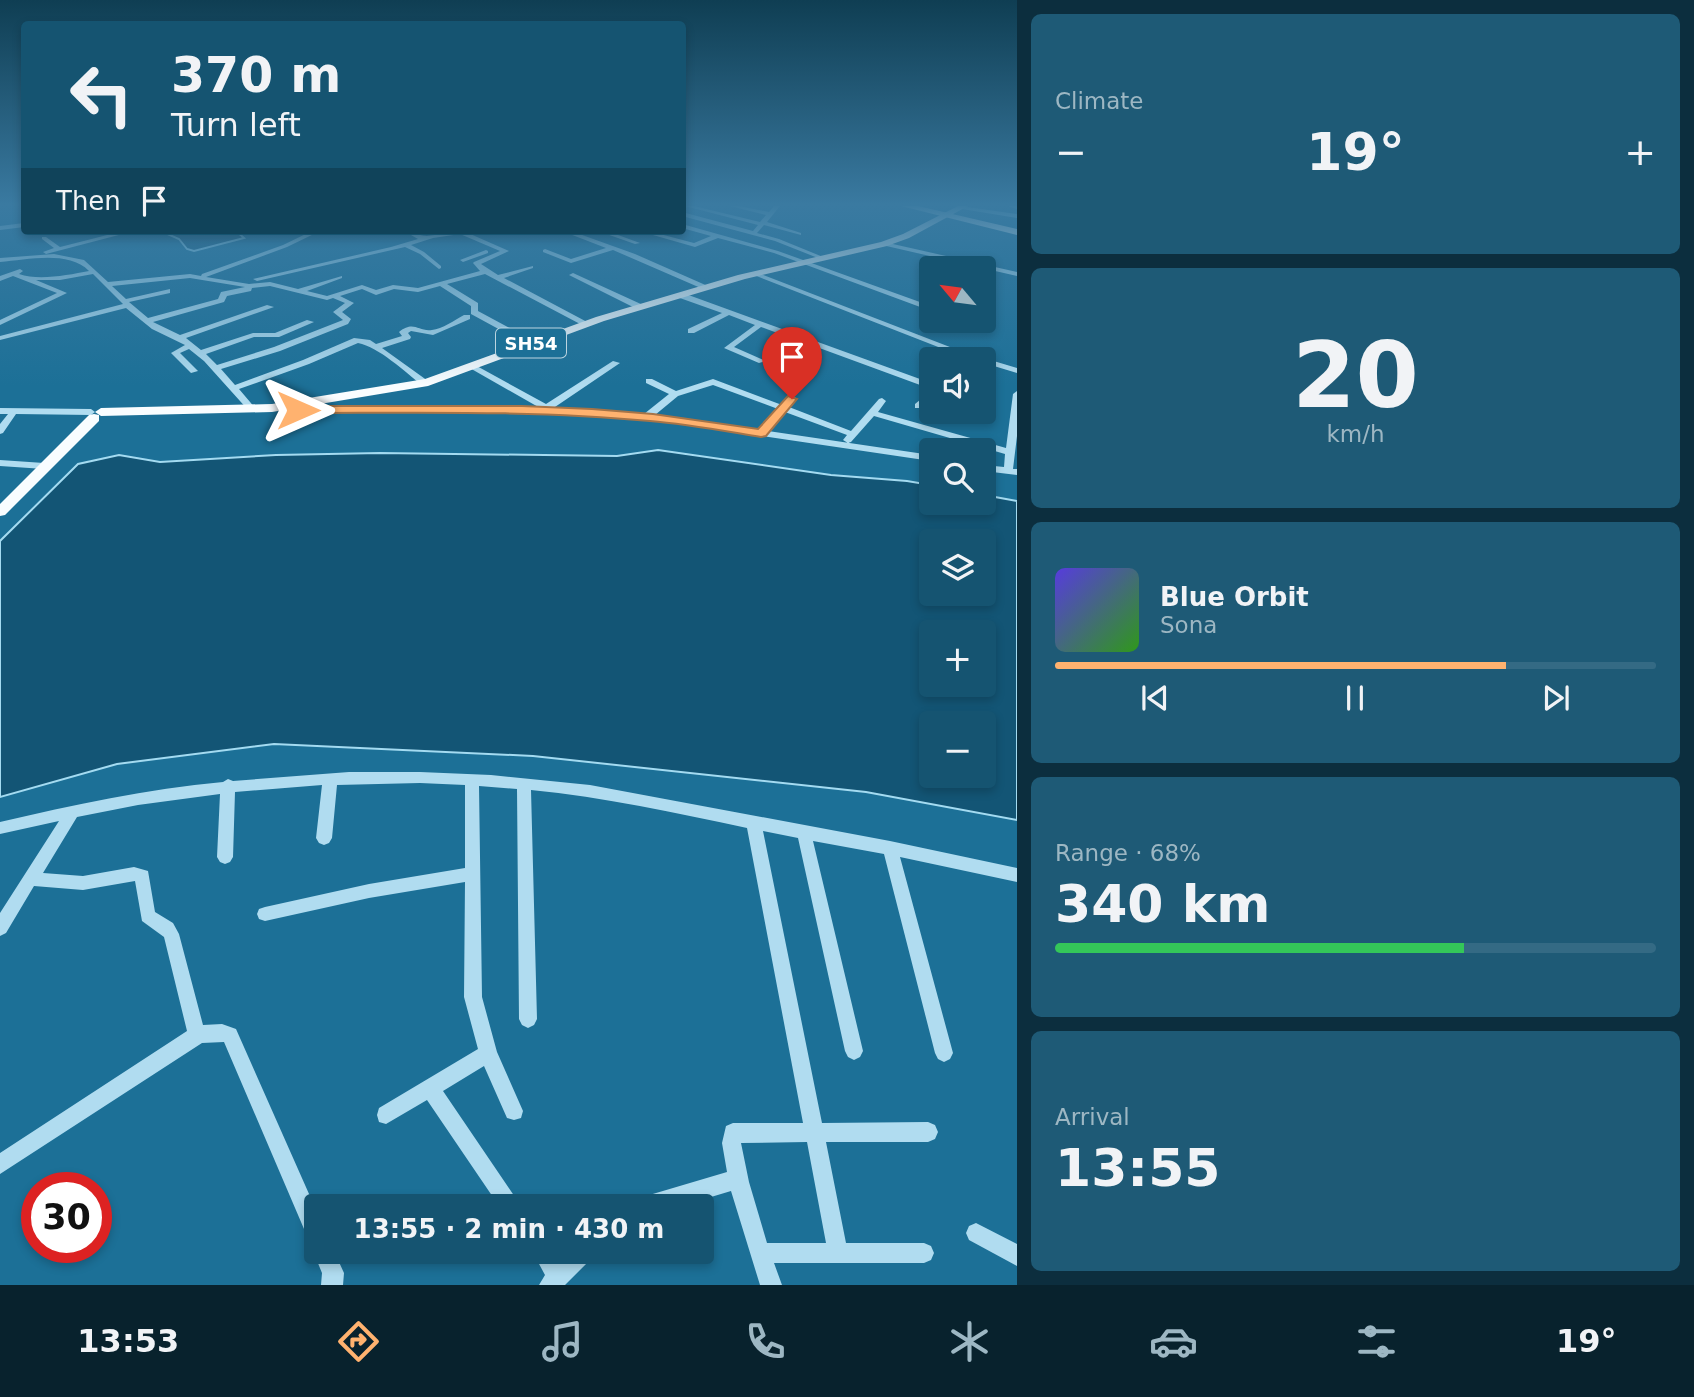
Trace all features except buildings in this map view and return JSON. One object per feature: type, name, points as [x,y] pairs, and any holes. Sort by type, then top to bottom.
[{"type":"main road","name":"SH54","points":[[96,414],[287,406],[425,383],[585,323],[706,287],[797,266]]},
{"type":"main road","points":[[0,513],[96,414]]},
{"type":"street","points":[[20,276],[22,266]]},
{"type":"street","points":[[88,266],[147,321],[200,353],[252,409]]},
{"type":"street","points":[[200,277],[230,266]]},
{"type":"street","points":[[246,285],[322,266]]},
{"type":"street","points":[[480,266],[497,278],[585,323]]},
{"type":"street","points":[[656,266],[706,287]]},
{"type":"street","points":[[812,266],[919,305]]},
{"type":"street","points":[[981,266],[1017,274]]},
{"type":"street","points":[[497,278],[531,267]]},
{"type":"street","points":[[107,284],[200,277],[246,285],[270,284],[323,298],[358,287],[368,288],[376,293],[393,287],[418,290],[486,271]]},
{"type":"street","points":[[0,323],[63,293],[73,283],[95,272]]},
{"type":"street","points":[[756,274],[944,347]]},
{"type":"street","points":[[573,275],[640,307]]},
{"type":"street","points":[[20,276],[63,293]]},
{"type":"street","points":[[0,279],[20,276],[73,283]]},
{"type":"street","points":[[298,291],[341,277]]},
{"type":"street","points":[[442,284],[475,305],[474,312],[531,343]]},
{"type":"street","points":[[147,321],[221,300],[224,294],[248,289],[246,285]]},
{"type":"street","points":[[0,338],[167,291]]},
{"type":"street","points":[[680,295],[919,382]]},
{"type":"street","points":[[215,368],[277,349],[345,322],[347,319],[337,313],[350,303],[334,296]]},
{"type":"street","points":[[179,338],[270,307]]},
{"type":"street","points":[[691,331],[728,313]]},
{"type":"street","points":[[376,347],[407,337],[403,332],[406,330],[417,327],[433,332],[467,317]]},
{"type":"street","points":[[200,353],[253,335],[276,335],[310,322]]},
{"type":"street","points":[[760,324],[727,348],[762,360]]},
{"type":"street","points":[[233,387],[306,362],[357,340],[376,347],[425,383]]},
{"type":"street","points":[[778,356],[800,340]]},
{"type":"street","points":[[190,345],[176,353],[194,372]]},
{"type":"street","points":[[549,409],[616,363]]},
{"type":"street","points":[[996,365],[1017,371]]},
{"type":"street","points":[[472,367],[549,409]]},
{"type":"street","points":[[649,381],[675,394]]},
{"type":"street","points":[[646,417],[675,394],[713,382],[852,434]]},
{"type":"street","points":[[1013,472],[1009,452],[1017,394]]},
{"type":"street","points":[[761,433],[792,399]]},
{"type":"street","points":[[844,446],[883,401]]},
{"type":"street","points":[[287,406],[298,410],[549,409],[646,417],[919,456]]},
{"type":"street","points":[[0,411],[96,414]]},
{"type":"street","points":[[0,431],[14,411]]},
{"type":"street","points":[[873,413],[1009,452]]},
{"type":"street","points":[[0,463],[44,466]]},
{"type":"street","points":[[324,838],[330,779]]},
{"type":"street","points":[[0,828],[72,812],[228,785],[330,779],[472,780],[524,783],[640,800],[963,862],[1017,875]]},
{"type":"street","points":[[472,780],[473,997],[488,1053],[514,1111]]},
{"type":"street","points":[[524,783],[528,1019]]},
{"type":"street","points":[[225,857],[228,785]]},
{"type":"street","points":[[0,928],[72,812]]},
{"type":"street","points":[[754,823],[838,1253]]},
{"type":"street","points":[[804,833],[854,1051]]},
{"type":"street","points":[[890,848],[944,1053]]},
{"type":"street","points":[[30,879],[83,883],[141,874],[148,916],[167,928],[171,934],[195,1029],[199,1034]]},
{"type":"street","points":[[265,915],[369,891],[472,874]]},
{"type":"street","points":[[0,1164],[199,1034],[224,1032],[232,1040],[304,1206]]},
{"type":"street","points":[[386,1115],[488,1053]]},
{"type":"street","points":[[430,1088],[503,1194]]},
{"type":"street","points":[[771,1285],[738,1179],[730,1142],[733,1133],[928,1132]]},
{"type":"street","points":[[687,1194],[738,1179]]},
{"type":"street","points":[[976,1233],[1017,1256]]},
{"type":"street","points":[[761,1253],[924,1253]]},
{"type":"street","points":[[328,1264],[332,1285]]},
{"type":"street","points":[[548,1264],[555,1281],[572,1264]]},
{"type":"water","points":[[658,450],[831,475],[919,483],[919,515],[996,515],[996,497],[1017,501],[1017,820],[866,792],[533,756],[274,744],[117,764],[0,797],[0,541],[78,464],[119,455],[160,462],[276,455],[380,453],[617,456]]},
{"type":"route","points":[[298,410],[522,410],[592,413],[653,417],[761,433],[792,399]]}]
